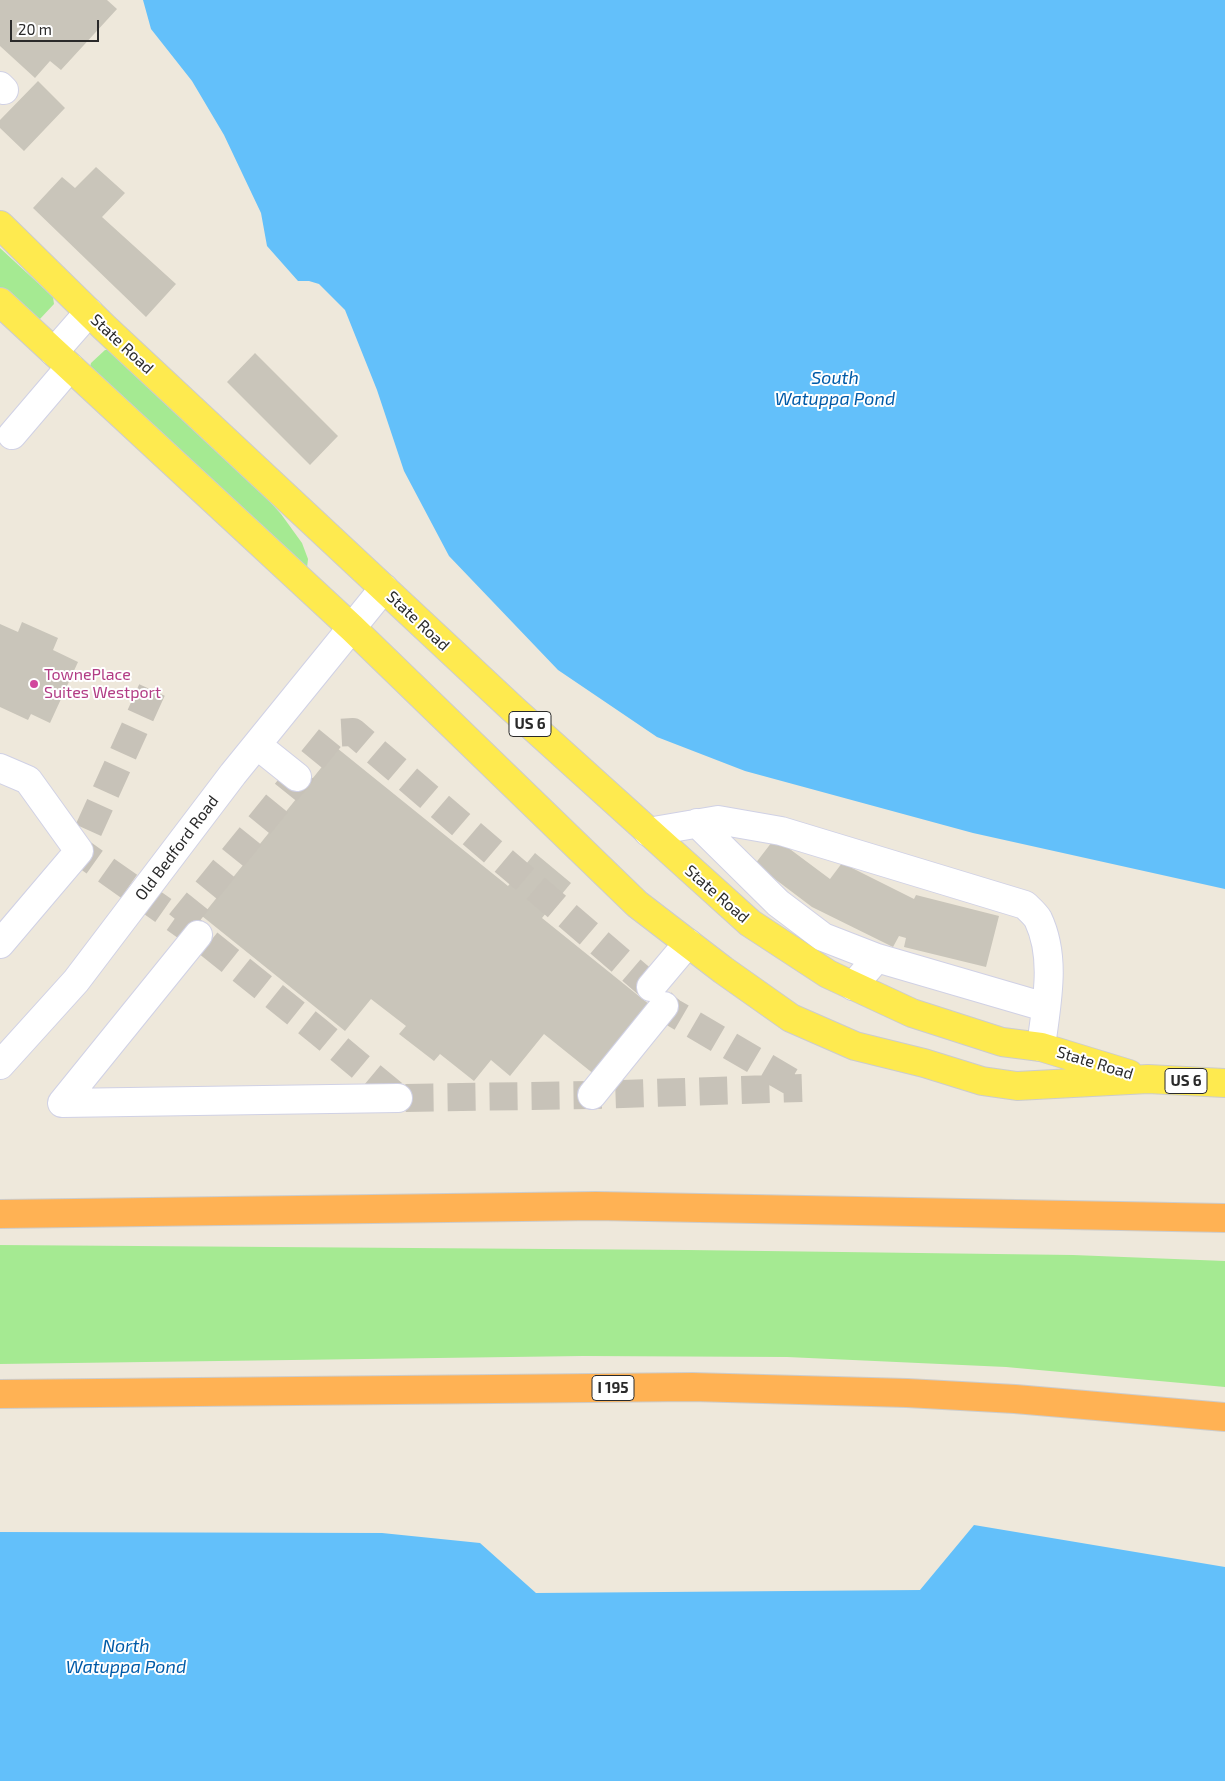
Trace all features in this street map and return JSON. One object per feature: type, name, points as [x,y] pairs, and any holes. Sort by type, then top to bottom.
[{"type":"highway","points":[[0,1214],[606,1206],[1225,1218]]},
{"type":"highway","name":"I 195","points":[[0,1394],[692,1387],[897,1393],[1015,1399],[1225,1417]]},
{"type":"main road","name":"State Road","points":[[0,226],[89,312],[384,588],[648,832],[750,923],[828,974],[912,1013],[1002,1042],[1042,1047],[1148,1079]]},
{"type":"main road","name":"State Road","points":[[0,302],[352,628],[637,904],[723,970],[791,1018],[856,1046],[982,1081],[1017,1086],[1148,1079]]},
{"type":"main road","name":"US 6","points":[[1148,1079],[1225,1084]]},
{"type":"street","points":[[12,435],[62,359],[89,312]]},
{"type":"street","name":"Old Bedford Road","points":[[0,1065],[76,981],[257,745],[384,588]]},
{"type":"street","points":[[257,745],[297,777]]},
{"type":"street","points":[[0,768],[28,780],[79,851],[0,944]]},
{"type":"street","points":[[648,832],[718,820],[781,831],[1025,905],[1038,918],[1049,950],[1049,972],[1042,1047]]},
{"type":"street","points":[[697,823],[778,903],[823,937],[877,958],[1045,1007]]},
{"type":"street","points":[[198,935],[62,1103],[398,1098]]},
{"type":"street","points":[[592,1095],[658,996],[688,943]]},
{"type":"street","points":[[854,986],[877,958]]},
{"type":"green space","points":[[0,248],[53,297],[54,304],[39,320],[30,316],[0,288]]},
{"type":"green space","points":[[105,350],[109,350],[252,482],[281,514],[302,543],[308,559],[307,568],[90,367],[91,363]]},
{"type":"green space","points":[[0,1245],[1073,1255],[1225,1261],[1225,1387],[1006,1367],[787,1357],[583,1356],[0,1364]]},
{"type":"water","name":"South Watuppa Pond","points":[[143,0],[1225,0],[1225,889],[973,833],[745,771],[657,737],[558,670],[449,556],[404,471],[377,390],[345,310],[319,284],[309,281],[298,281],[267,246],[261,213],[224,135],[192,81],[151,29]]},
{"type":"water","name":"North Watuppa Pond","points":[[974,1525],[1225,1567],[1225,1781],[0,1781],[0,1532],[382,1533],[480,1543],[536,1593],[920,1590]]},
{"type":"building","points":[[0,0],[107,0],[117,9],[61,70],[50,61],[35,78],[0,46]]},
{"type":"building","points":[[38,81],[65,108],[24,151],[0,128],[0,120]]},
{"type":"building","points":[[96,167],[125,193],[102,217],[176,284],[146,317],[33,208],[62,177],[75,188]]},
{"type":"building","points":[[255,353],[338,436],[310,465],[227,382]]},
{"type":"building","name":"TownePlace Suites Westport","points":[[22,622],[58,638],[53,650],[78,662],[50,723],[31,714],[28,720],[0,707],[0,624],[18,632]]},
{"type":"building","points":[[337,748],[508,886],[535,853],[571,883],[542,918],[650,1005],[595,1075],[544,1034],[510,1076],[491,1060],[474,1081],[440,1054],[434,1061],[399,1034],[406,1026],[371,999],[345,1031],[202,916]]},
{"type":"building","points":[[775,838],[830,879],[842,863],[914,899],[916,895],[999,916],[986,967],[904,947],[906,938],[899,936],[893,947],[812,907],[755,864]]},
{"type":"tunnel","points":[[152,690],[79,851],[198,935],[398,1098],[592,1095],[802,1088]]},
{"type":"tunnel","points":[[180,923],[334,733],[353,732],[651,987],[664,1006],[802,1088]]},
{"type":"place","name":"TownePlace Suites Westport","points":[[34,684]]}]
